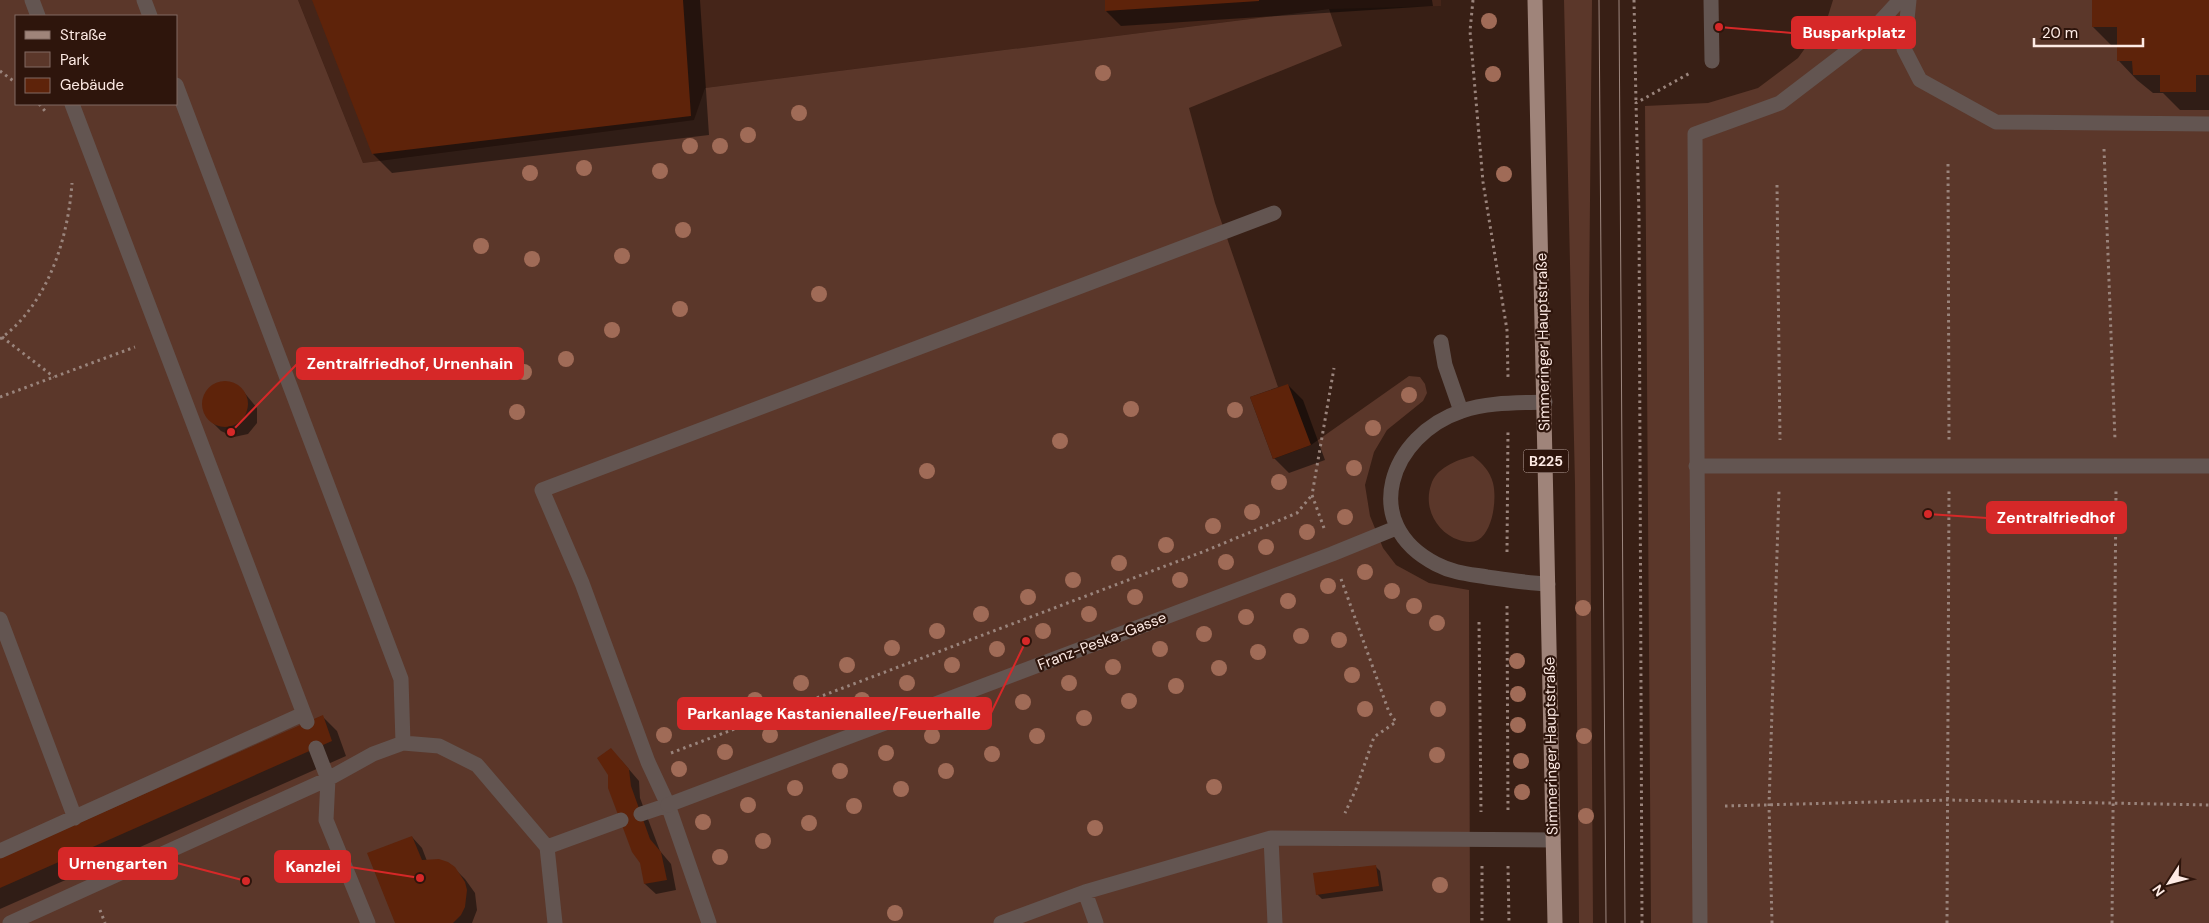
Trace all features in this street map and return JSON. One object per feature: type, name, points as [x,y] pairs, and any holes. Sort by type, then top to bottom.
[{"type":"main road","name":"Simmeringer Hauptstraße","points":[[1535,0],[1555,923]]},
{"type":"street","points":[[32,0],[38,15]]},
{"type":"street","points":[[144,0],[150,15]]},
{"type":"street","points":[[1711,0],[1712,60]]},
{"type":"street","points":[[1700,923],[1695,134],[1780,103],[1865,38],[1900,0]]},
{"type":"street","points":[[1909,0],[1904,49],[1920,80],[1996,122],[2209,124]]},
{"type":"street","points":[[178,90],[401,679],[404,743]]},
{"type":"street","points":[[0,851],[305,718],[72,105]]},
{"type":"street","points":[[709,923],[668,805],[648,762],[582,583],[542,490],[1274,213]]},
{"type":"street","points":[[1441,342],[1445,365],[1461,411]]},
{"type":"street","points":[[1544,402],[1480,406],[1461,411],[1429,428],[1413,442],[1401,459],[1389,500],[1396,528],[1412,548],[1436,564],[1462,574],[1548,584]]},
{"type":"street","points":[[1696,466],[2209,466]]},
{"type":"street","name":"Franz-Peska-Gasse","points":[[641,814],[1332,554],[1396,528]]},
{"type":"street","points":[[0,619],[75,818]]},
{"type":"street","points":[[10,923],[328,779],[373,754],[404,743],[439,746],[478,765],[548,847],[555,923]]},
{"type":"street","points":[[316,748],[328,779],[326,820],[368,923]]},
{"type":"street","points":[[548,847],[621,820]]},
{"type":"street","points":[[1002,923],[1084,892],[1271,838],[1553,840]]},
{"type":"street","points":[[1271,838],[1275,923]]},
{"type":"street","points":[[1084,892],[1096,923]]},
{"type":"path","points":[[1473,0],[1470,31],[1483,182],[1507,330],[1506,580],[1509,923]]},
{"type":"path","points":[[1634,0],[1639,216],[1642,923]]},
{"type":"path","points":[[1636,103],[1712,60]]},
{"type":"path","points":[[0,71],[15,82]]},
{"type":"path","points":[[40,105],[49,115]]},
{"type":"path","points":[[2103,123],[2116,466],[2112,923]]},
{"type":"path","points":[[1947,923],[1948,164]]},
{"type":"path","points":[[55,377],[1,338],[32,306],[57,260],[70,211],[72,178]]},
{"type":"path","points":[[1772,923],[1769,805],[1780,466],[1777,186]]},
{"type":"path","points":[[0,397],[160,338]]},
{"type":"path","points":[[648,762],[1205,551],[1297,513],[1312,494]]},
{"type":"path","points":[[1479,622],[1482,923]]},
{"type":"path","points":[[1333,838],[1356,789],[1374,737],[1396,722]]},
{"type":"path","points":[[1699,807],[1948,800],[2209,805]]},
{"type":"shaded area","points":[[298,0],[1441,0],[1441,6],[1329,9],[705,88],[695,120],[363,163]]},
{"type":"green space","points":[[0,0],[298,0],[363,163],[694,120],[705,88],[1329,9],[1342,46],[1189,108],[1215,203],[1278,387],[1250,397],[1273,459],[1311,445],[1409,376],[1420,377],[1425,384],[1427,393],[1423,401],[1387,430],[1374,452],[1365,485],[1370,516],[1383,548],[1396,565],[1429,583],[1469,590],[1470,923],[0,923]]},
{"type":"green space","points":[[1564,0],[1592,0],[1589,302],[1593,923],[1579,923],[1575,484]]},
{"type":"green space","points":[[1833,0],[2209,0],[2209,923],[1651,923],[1645,106],[1708,103],[1758,88],[1798,58],[1828,16]]},
{"type":"green space","points":[[1473,456],[1490,475],[1494,490],[1494,506],[1493,514],[1483,536],[1474,542],[1469,542],[1451,537],[1438,526],[1431,511],[1429,494],[1434,479],[1442,469],[1454,462]]},
{"type":"building","points":[[312,0],[683,0],[691,116],[372,154]]},
{"type":"building","points":[[1105,0],[1259,0],[1259,1],[1105,11]]},
{"type":"building","points":[[2092,0],[2209,0],[2209,75],[2196,75],[2196,92],[2160,92],[2160,75],[2133,75],[2132,61],[2117,61],[2117,27],[2092,27]]},
{"type":"building","points":[[220,381],[230,381],[244,391],[248,404],[244,417],[238,423],[230,427],[220,427],[206,417],[202,409],[202,399],[212,385]]},
{"type":"building","points":[[1288,384],[1311,445],[1273,459],[1250,397]]},
{"type":"building","points":[[323,715],[332,741],[0,888],[0,858]]},
{"type":"building","points":[[611,748],[629,769],[631,786],[650,839],[661,852],[667,880],[644,884],[640,863],[632,852],[608,788],[608,775],[597,758]]},
{"type":"building","points":[[412,836],[422,860],[439,859],[448,862],[455,867],[465,882],[467,890],[465,907],[461,915],[453,923],[395,923],[367,853]]},
{"type":"building","points":[[1376,865],[1379,886],[1316,895],[1313,873]]},
{"type":"tram line","points":[[1599,0],[1606,923]]},
{"type":"tram line","points":[[1619,0],[1625,923]]},
{"type":"place","name":"Busparkplatz","points":[[1719,27]]},
{"type":"place","name":"Zentralfriedhof, Urnenhain","points":[[231,432]]},
{"type":"place","name":"Zentralfriedhof","points":[[1928,514]]},
{"type":"place","name":"Parkanlage Kastanienallee/Feuerhalle","points":[[1026,641]]},
{"type":"place","name":"Kanzlei","points":[[420,878]]},
{"type":"place","name":"Urnengarten","points":[[246,881]]}]
